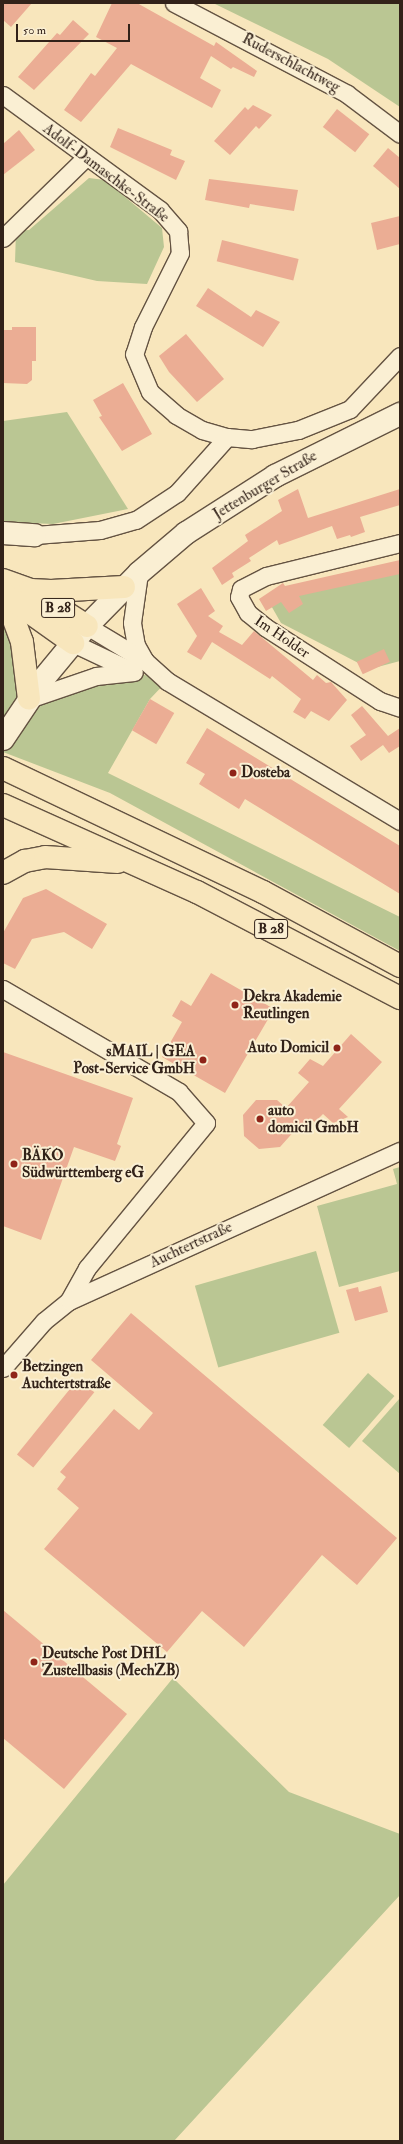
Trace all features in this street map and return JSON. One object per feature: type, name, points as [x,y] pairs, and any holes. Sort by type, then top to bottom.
[{"type":"highway","name":"B 28","points":[[3,580],[30,590],[87,626]]},
{"type":"highway","name":"B 28","points":[[30,590],[81,592],[132,580]]},
{"type":"highway","name":"B 28","points":[[3,593],[73,643]]},
{"type":"highway","name":"B 28","points":[[3,593],[22,642],[25,704]]},
{"type":"highway","name":"B 28","points":[[3,768],[257,889],[400,966]]},
{"type":"highway","name":"B 28","points":[[3,805],[140,864],[319,953],[400,998]]},
{"type":"highway","name":"B 28","points":[[3,873],[25,861],[58,856],[140,864]]},
{"type":"street","name":"Ruderschlachtweg","points":[[174,3],[347,94],[400,134]]},
{"type":"street","name":"Adolf-Damaschke-Straße","points":[[3,95],[160,210],[180,237],[179,256],[135,347],[135,361],[144,382],[176,415],[202,430],[227,437],[266,437],[338,415],[360,402],[400,356]]},
{"type":"street","points":[[3,238],[86,157]]},
{"type":"street","name":"Jettenburger Straße","points":[[3,739],[25,704],[87,626],[132,580],[186,533],[254,488],[400,414]]},
{"type":"street","points":[[3,533],[36,535],[100,530],[136,520],[177,493],[227,437]]},
{"type":"street","name":"Im Holder","points":[[400,543],[281,571],[266,576],[239,593],[248,613],[265,627],[380,701],[400,708]]},
{"type":"street","points":[[132,580],[132,623],[140,666]]},
{"type":"street","points":[[87,626],[140,666],[400,821]]},
{"type":"street","points":[[73,643],[140,666]]},
{"type":"street","points":[[25,704],[96,676],[140,666]]},
{"type":"street","points":[[3,990],[179,1092],[206,1123],[86,1268],[69,1302]]},
{"type":"street","name":"Auchtertstraße","points":[[3,1368],[44,1321],[69,1302],[400,1151]]},
{"type":"green space","points":[[213,3],[400,3],[400,107],[328,59]]},
{"type":"green space","points":[[89,178],[105,180],[162,228],[164,247],[147,284],[97,281],[15,262],[16,231],[29,230]]},
{"type":"green space","points":[[67,412],[128,509],[53,524],[3,522],[3,421]]},
{"type":"green space","points":[[400,569],[400,661],[370,669],[281,623],[269,602]]},
{"type":"green space","points":[[3,593],[29,699],[134,672],[167,681],[150,699],[108,773],[400,917],[400,951],[110,793],[3,752]]},
{"type":"green space","points":[[400,1167],[400,1271],[339,1287],[317,1206],[397,1184],[393,1169]]},
{"type":"green space","points":[[316,1251],[339,1333],[218,1367],[195,1286]]},
{"type":"green space","points":[[368,1373],[394,1396],[349,1448],[323,1425]]},
{"type":"green space","points":[[400,1398],[400,1474],[362,1441]]},
{"type":"green space","points":[[173,1678],[289,1792],[400,1834],[400,1895],[174,2141],[3,2141],[3,1885]]},
{"type":"building","points":[[3,3],[32,3],[11,27],[3,20]]},
{"type":"building","points":[[112,3],[137,3],[214,46],[216,42],[257,71],[254,77],[233,67],[231,69],[211,56],[200,78],[221,90],[212,108],[131,64],[81,122],[64,110],[91,73],[95,76],[117,48],[96,37]]},
{"type":"building","points":[[73,20],[89,34],[34,90],[18,77],[57,33],[60,35]]},
{"type":"building","points":[[253,105],[272,115],[259,129],[256,126],[230,155],[214,141],[245,107],[248,110]]},
{"type":"building","points":[[337,109],[369,134],[355,152],[323,127]]},
{"type":"building","points":[[118,128],[172,150],[170,155],[185,161],[176,180],[110,147]]},
{"type":"building","points":[[19,130],[35,150],[3,175],[3,144]]},
{"type":"building","points":[[388,148],[400,158],[400,189],[373,166]]},
{"type":"building","points":[[209,179],[298,190],[294,211],[250,204],[249,208],[205,200]]},
{"type":"building","points":[[400,216],[400,244],[377,250],[371,223]]},
{"type":"building","points":[[222,240],[299,259],[293,280],[217,261]]},
{"type":"building","points":[[208,288],[251,317],[256,310],[280,322],[263,347],[196,306]]},
{"type":"building","points":[[12,327],[36,327],[36,361],[32,361],[32,380],[27,384],[3,383],[3,330],[12,330]]},
{"type":"building","points":[[186,334],[224,379],[197,402],[169,372],[159,356]]},
{"type":"building","points":[[123,383],[152,434],[122,451],[99,417],[102,416],[93,400]]},
{"type":"building","points":[[298,489],[308,518],[400,489],[400,505],[360,517],[365,532],[351,537],[350,535],[337,539],[332,526],[279,545],[277,540],[249,558],[251,561],[232,573],[234,577],[222,585],[212,568],[248,541],[245,535],[282,511],[278,500]]},
{"type":"building","points":[[400,560],[400,574],[299,596],[303,604],[289,613],[281,602],[266,611],[259,599],[283,583],[285,586]]},
{"type":"building","points":[[201,588],[215,611],[208,616],[223,626],[219,632],[242,645],[254,631],[313,680],[317,675],[326,683],[331,682],[347,700],[329,721],[311,711],[305,719],[293,712],[301,699],[272,676],[270,679],[212,642],[201,660],[187,652],[197,636],[177,604]]},
{"type":"building","points":[[384,649],[390,662],[363,674],[357,662]]},
{"type":"building","points":[[150,699],[174,713],[156,744],[132,730]]},
{"type":"building","points":[[362,706],[388,736],[400,728],[400,746],[389,753],[383,745],[361,761],[350,746],[366,735],[351,715]]},
{"type":"building","points":[[207,728],[400,846],[400,894],[245,799],[239,809],[199,784],[205,774],[186,763]]},
{"type":"building","points":[[46,889],[107,924],[92,949],[64,932],[32,939],[15,969],[3,963],[3,933],[23,898]]},
{"type":"building","points":[[211,973],[274,1009],[225,1093],[162,1057],[182,1022],[172,1016],[181,1000],[191,1006]]},
{"type":"building","points":[[351,1034],[382,1062],[339,1109],[348,1117],[333,1123],[323,1114],[315,1122],[312,1120],[304,1128],[297,1128],[280,1147],[259,1149],[244,1136],[243,1115],[256,1100],[277,1100],[286,1108],[309,1082],[298,1073],[310,1059],[323,1066]]},
{"type":"building","points":[[3,1052],[133,1098],[117,1144],[121,1146],[115,1161],[74,1147],[41,1240],[3,1226]]},
{"type":"building","points":[[381,1286],[388,1312],[355,1321],[346,1290],[358,1287],[359,1292]]},
{"type":"building","points":[[131,1313],[397,1538],[357,1585],[322,1555],[244,1647],[202,1611],[167,1652],[44,1549],[79,1508],[57,1489],[66,1477],[60,1472],[114,1409],[139,1430],[153,1413],[91,1360]]},
{"type":"building","points":[[78,1379],[94,1392],[33,1468],[17,1454]]},
{"type":"building","name":"Deutsche Post DHL Zustellbasis (MechZB)","points":[[3,1610],[127,1714],[64,1789],[3,1738]]},
{"type":"place","name":"Dosteba","points":[[233,773]]},
{"type":"place","name":"Dekra Akademie Reutlingen","points":[[235,1005]]},
{"type":"place","name":"Auto Domicil","points":[[337,1048]]},
{"type":"place","name":"sMAIL | GEA Post-Service GmbH","points":[[203,1060]]},
{"type":"place","name":"auto domicil GmbH","points":[[260,1119]]},
{"type":"place","name":"BÄKO Südwürttemberg eG","points":[[14,1164]]},
{"type":"place","name":"Betzingen Auchtertstraße","points":[[14,1375]]},
{"type":"place","name":"Deutsche Post DHL Zustellbasis (MechZB)","points":[[34,1662]]}]
